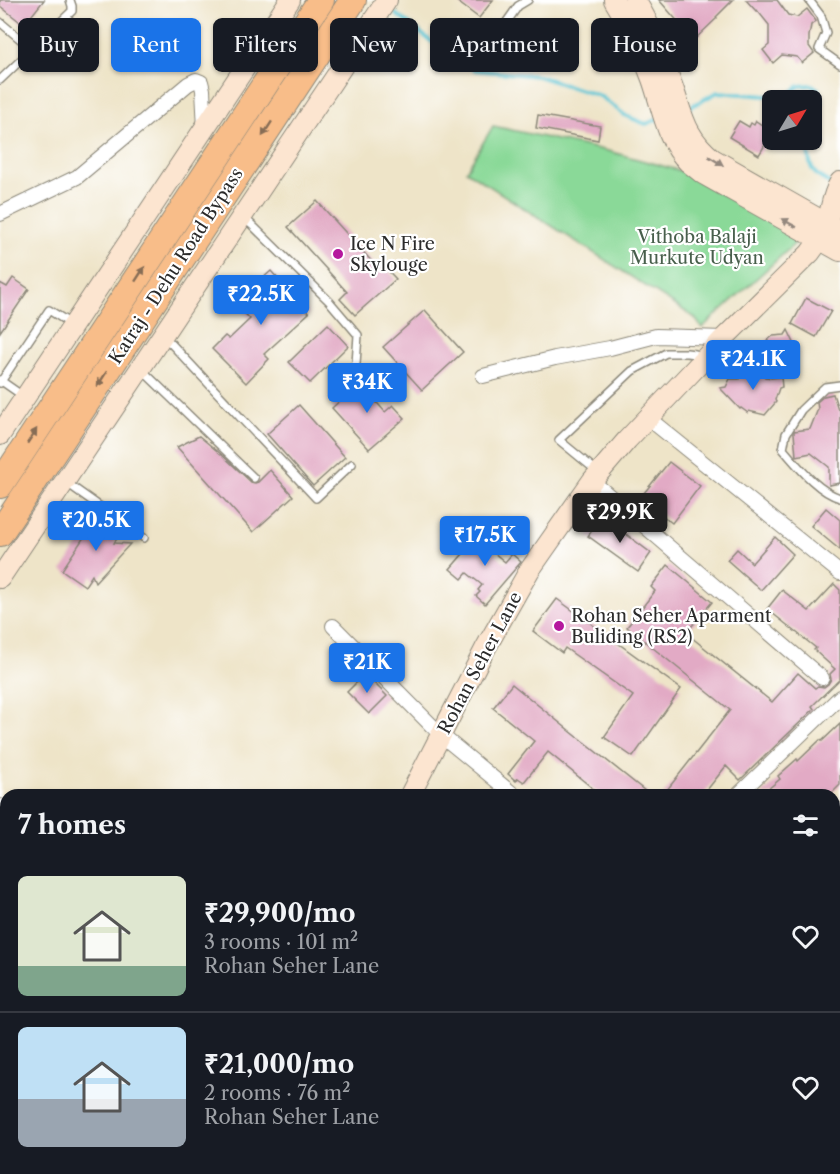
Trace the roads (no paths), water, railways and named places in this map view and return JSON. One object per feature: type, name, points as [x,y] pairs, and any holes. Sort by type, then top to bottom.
[{"type":"highway","name":"Katraj - Dehu Road Bypass","points":[[0,485],[321,0]]},
{"type":"highway","name":"Katraj - Dehu Road Bypass","points":[[0,533],[352,0]]},
{"type":"street","points":[[0,435],[290,0]]},
{"type":"street","points":[[0,578],[387,0]]},
{"type":"street","points":[[614,0],[646,63],[657,95],[672,114]]},
{"type":"street","points":[[635,0],[662,57],[677,147],[688,162],[703,174],[829,232],[840,251]]},
{"type":"street","points":[[0,214],[76,177],[188,84],[196,80],[201,82],[203,90],[204,129]]},
{"type":"street","points":[[829,232],[838,185]]},
{"type":"street","name":"Rohan Seher Lane","points":[[413,789],[485,649],[532,565],[595,477],[724,338],[829,232]]},
{"type":"street","points":[[483,376],[656,336],[724,338]]},
{"type":"street","points":[[648,418],[840,573]]},
{"type":"street","points":[[595,477],[822,678]]},
{"type":"street","points":[[333,626],[441,735],[507,789]]},
{"type":"street","points":[[744,789],[840,697]]},
{"type":"lane","points":[[65,18],[72,11],[70,0]]},
{"type":"lane","points":[[510,18],[518,6],[528,0]]},
{"type":"lane","points":[[808,0],[821,16],[826,33],[819,49],[840,64]]},
{"type":"lane","points":[[0,22],[18,37]]},
{"type":"lane","points":[[0,80],[18,63]]},
{"type":"lane","points":[[242,217],[329,301],[358,334],[356,364],[335,382]]},
{"type":"lane","points":[[25,397],[1,381],[49,310],[73,326]]},
{"type":"lane","points":[[163,335],[316,498],[352,464]]},
{"type":"lane","points":[[595,477],[559,440],[632,370],[666,353],[707,356]]},
{"type":"lane","points":[[140,369],[254,478]]},
{"type":"lane","points":[[840,385],[825,387],[801,410],[786,434],[783,449],[808,477],[840,498]]},
{"type":"lane","points":[[64,482],[144,538]]},
{"type":"waterway","points":[[396,14],[449,55],[475,70],[538,76],[600,96],[626,116],[646,124],[658,119]]},
{"type":"waterway","points":[[794,90],[799,86],[812,85],[818,90]]},
{"type":"waterway","points":[[688,108],[718,92],[762,96]]},
{"type":"waterway","points":[[808,150],[814,172],[832,184]]},
{"type":"place","name":"Ice N Fire Skylouge","points":[[338,254]]},
{"type":"place","name":"Rohan Seher Aparment Buliding (RS2)","points":[[559,626]]},
{"type":"park label","name":"Vithoba Balaji Murkute Udyan","points":[[697,247]]}]
